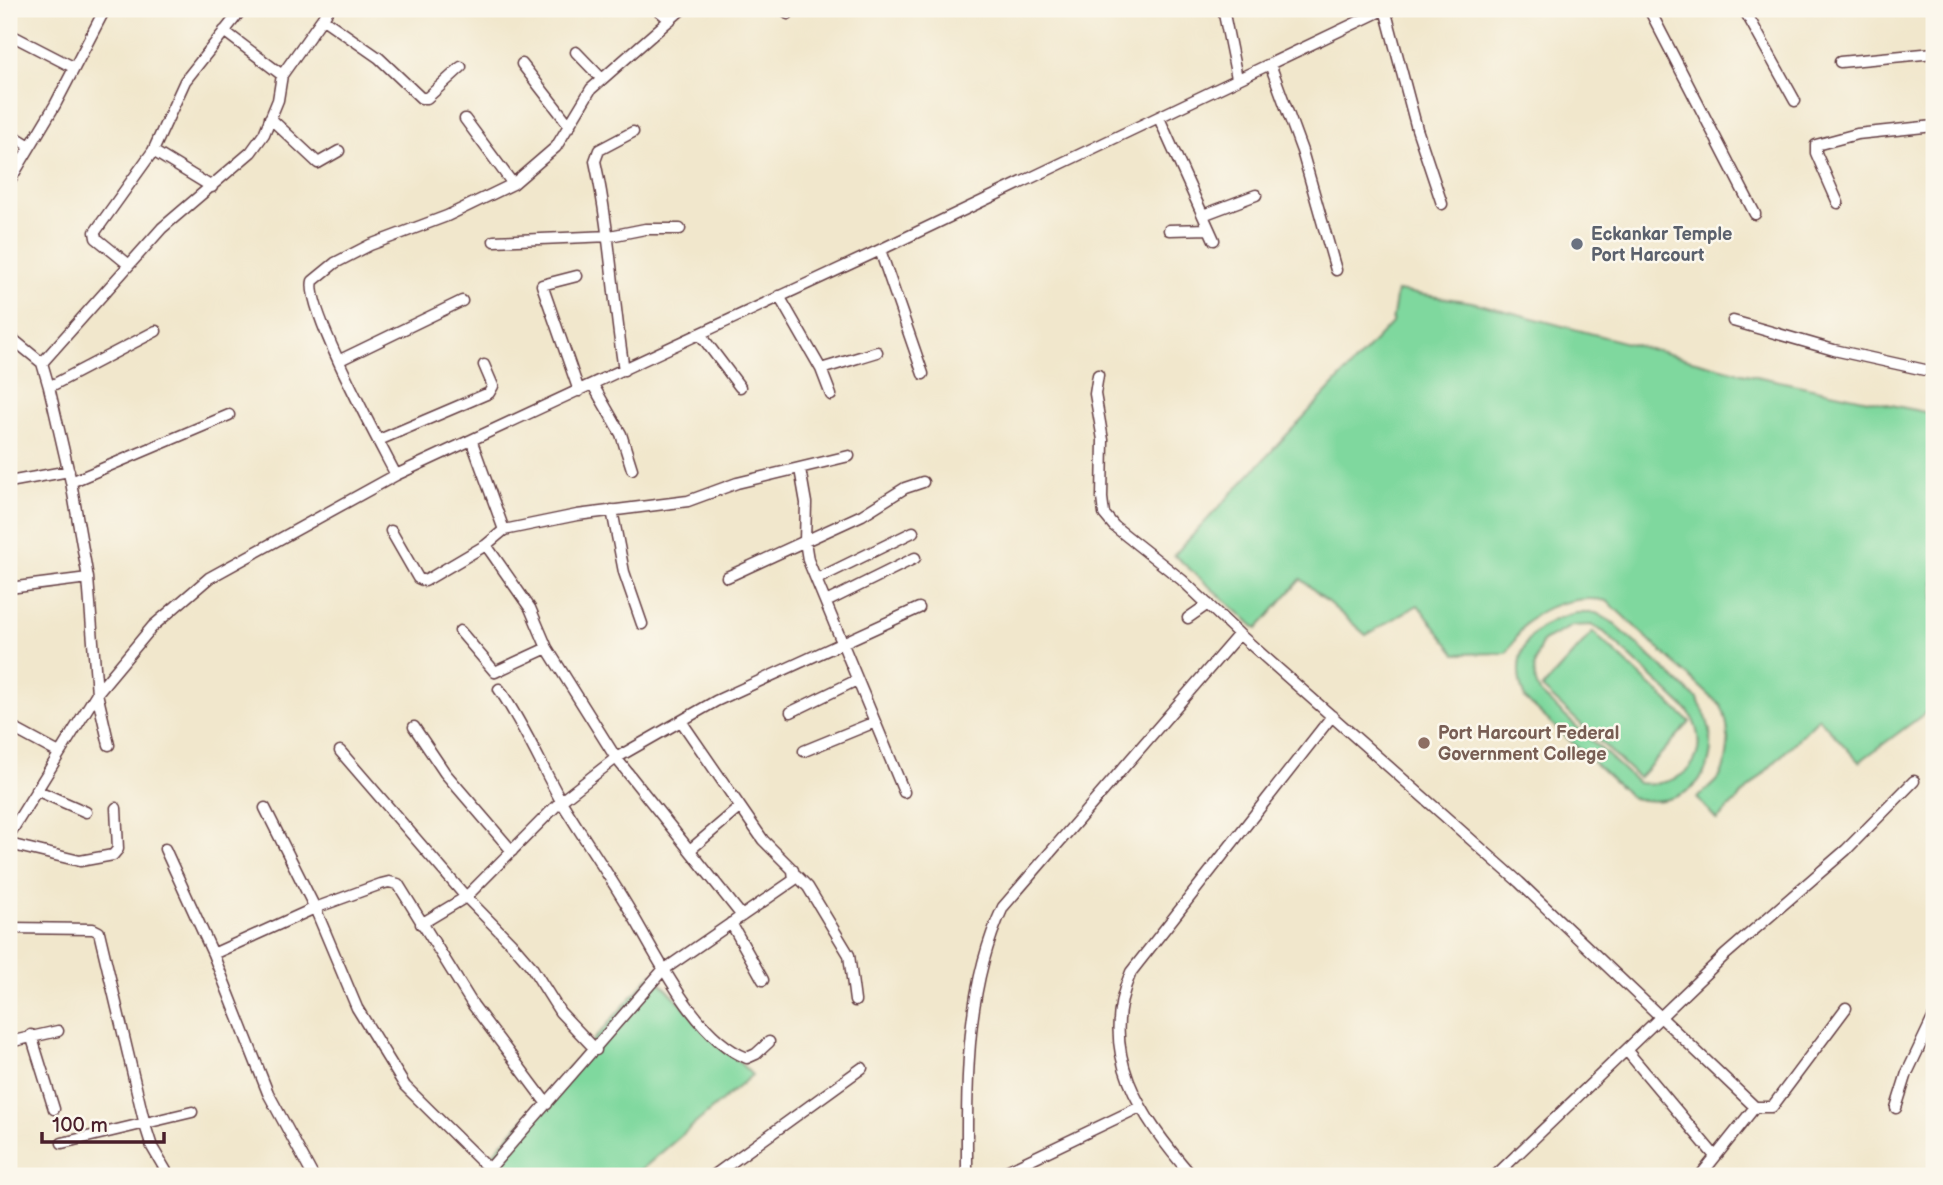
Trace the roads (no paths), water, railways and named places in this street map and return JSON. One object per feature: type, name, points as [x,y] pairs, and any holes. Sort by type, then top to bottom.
[{"type":"street","points":[[9,182],[105,9]]},
{"type":"street","points":[[128,264],[96,239],[95,232],[153,151],[185,81],[242,9]]},
{"type":"street","points":[[42,363],[162,228],[251,152],[271,118],[283,86],[282,75],[329,9]]},
{"type":"street","points":[[657,9],[670,20]]},
{"type":"street","points":[[396,475],[340,360],[311,286],[318,275],[370,245],[447,216],[513,184],[556,147],[591,89],[682,9]]},
{"type":"street","points":[[1223,9],[1237,78]]},
{"type":"street","points":[[10,830],[97,693],[153,626],[209,578],[396,475],[472,442],[880,250],[1385,9],[1410,105],[1442,204]]},
{"type":"street","points":[[1648,9],[1755,215]]},
{"type":"street","points":[[1744,9],[1795,101]]},
{"type":"street","points":[[323,19],[379,58],[421,98],[427,98],[461,66]]},
{"type":"street","points":[[224,31],[282,75]]},
{"type":"street","points":[[9,34],[74,67]]},
{"type":"street","points":[[576,52],[602,79]]},
{"type":"street","points":[[1840,62],[1934,52]]},
{"type":"street","points":[[522,64],[570,126]]},
{"type":"street","points":[[1270,64],[1302,151],[1336,270]]},
{"type":"street","points":[[271,118],[318,163],[339,151]]},
{"type":"street","points":[[1159,118],[1214,240]]},
{"type":"street","points":[[465,119],[513,184]]},
{"type":"street","points":[[1838,203],[1816,153],[1816,145],[1857,134],[1934,126]]},
{"type":"street","points":[[624,370],[615,314],[610,236],[596,154],[633,132]]},
{"type":"street","points":[[9,133],[30,146]]},
{"type":"street","points":[[153,151],[212,187]]},
{"type":"street","points":[[1203,215],[1256,195]]},
{"type":"street","points":[[494,242],[610,236],[645,229],[680,229]]},
{"type":"street","points":[[1169,230],[1209,229]]},
{"type":"street","points":[[880,250],[923,374]]},
{"type":"street","points":[[577,276],[542,285],[579,391]]},
{"type":"street","points":[[779,296],[821,369],[831,396]]},
{"type":"street","points":[[340,360],[462,300]]},
{"type":"street","points":[[1732,321],[1834,350],[1934,372]]},
{"type":"street","points":[[49,387],[156,331]]},
{"type":"street","points":[[700,334],[740,387]]},
{"type":"street","points":[[9,337],[42,363],[49,387],[69,471],[88,578],[97,693],[109,745]]},
{"type":"street","points":[[821,369],[877,352]]},
{"type":"street","points":[[379,440],[489,393],[493,386],[484,365]]},
{"type":"street","points":[[1098,375],[1095,394],[1103,440],[1104,514],[1114,527],[1182,580],[1239,634],[1519,882],[1755,1107],[1772,1107],[1846,1008]]},
{"type":"street","points":[[593,385],[621,434],[632,469]]},
{"type":"street","points":[[71,482],[229,415]]},
{"type":"street","points":[[472,442],[504,530]]},
{"type":"street","points":[[391,531],[421,581],[486,545],[504,530],[612,510],[688,501],[737,484],[849,456]]},
{"type":"street","points":[[800,469],[807,513],[805,541],[808,560],[904,792]]},
{"type":"street","points":[[9,482],[69,471]]},
{"type":"street","points":[[727,577],[870,511],[905,488],[923,482]]},
{"type":"street","points":[[612,510],[624,572],[642,624]]},
{"type":"street","points":[[817,579],[913,532]]},
{"type":"street","points":[[486,545],[530,608],[547,648],[617,758],[743,916]]},
{"type":"street","points":[[826,602],[915,558]]},
{"type":"street","points":[[9,588],[88,578]]},
{"type":"street","points":[[1188,618],[1208,604]]},
{"type":"street","points":[[421,924],[466,897],[561,800],[617,758],[716,701],[919,608]]},
{"type":"street","points":[[460,631],[495,671],[547,648]]},
{"type":"street","points":[[967,1176],[971,1049],[976,989],[986,947],[1003,907],[1239,634]]},
{"type":"street","points":[[791,712],[858,680]]},
{"type":"street","points":[[499,690],[527,732],[561,800],[634,916],[662,971],[718,1039],[738,1054],[747,1058],[769,1042]]},
{"type":"street","points":[[1192,1176],[1163,1143],[1140,1107],[1121,1059],[1116,1030],[1118,1010],[1131,972],[1332,716]]},
{"type":"street","points":[[681,721],[763,840],[808,887],[849,955],[855,1001]]},
{"type":"street","points":[[804,751],[875,722]]},
{"type":"street","points":[[9,726],[59,753]]},
{"type":"street","points":[[414,727],[445,772],[512,851]]},
{"type":"street","points":[[340,751],[466,897],[512,944],[530,966],[560,1013],[597,1050]]},
{"type":"street","points":[[1495,1176],[1725,955],[1846,850],[1914,781]]},
{"type":"street","points":[[36,790],[86,812]]},
{"type":"street","points":[[690,850],[740,807]]},
{"type":"street","points":[[9,844],[80,860],[113,855],[118,849],[117,808]]},
{"type":"street","points":[[265,808],[315,908],[357,1008],[405,1086],[486,1173],[597,1050],[662,971],[794,880],[796,875]]},
{"type":"street","points":[[165,849],[213,954],[268,1093],[313,1176]]},
{"type":"street","points":[[213,954],[315,908],[389,881],[398,884],[473,1005],[547,1104]]},
{"type":"street","points":[[731,923],[763,980]]},
{"type":"street","points":[[9,928],[93,929],[99,932],[145,1125],[152,1147],[169,1176]]},
{"type":"street","points":[[1896,1108],[1908,1073],[1934,1016]]},
{"type":"street","points":[[9,1042],[58,1031]]},
{"type":"street","points":[[31,1035],[54,1109]]},
{"type":"street","points":[[1627,1051],[1714,1156]]},
{"type":"street","points":[[713,1176],[862,1068]]},
{"type":"street","points":[[996,1176],[1140,1107]]},
{"type":"street","points":[[1700,1176],[1755,1107]]},
{"type":"street","points":[[62,1143],[192,1112]]},
{"type":"place","name":"Eckankar Temple Port Harcourt","points":[[1577,244]]},
{"type":"place","name":"Port Harcourt Federal Government College","points":[[1424,743]]}]
